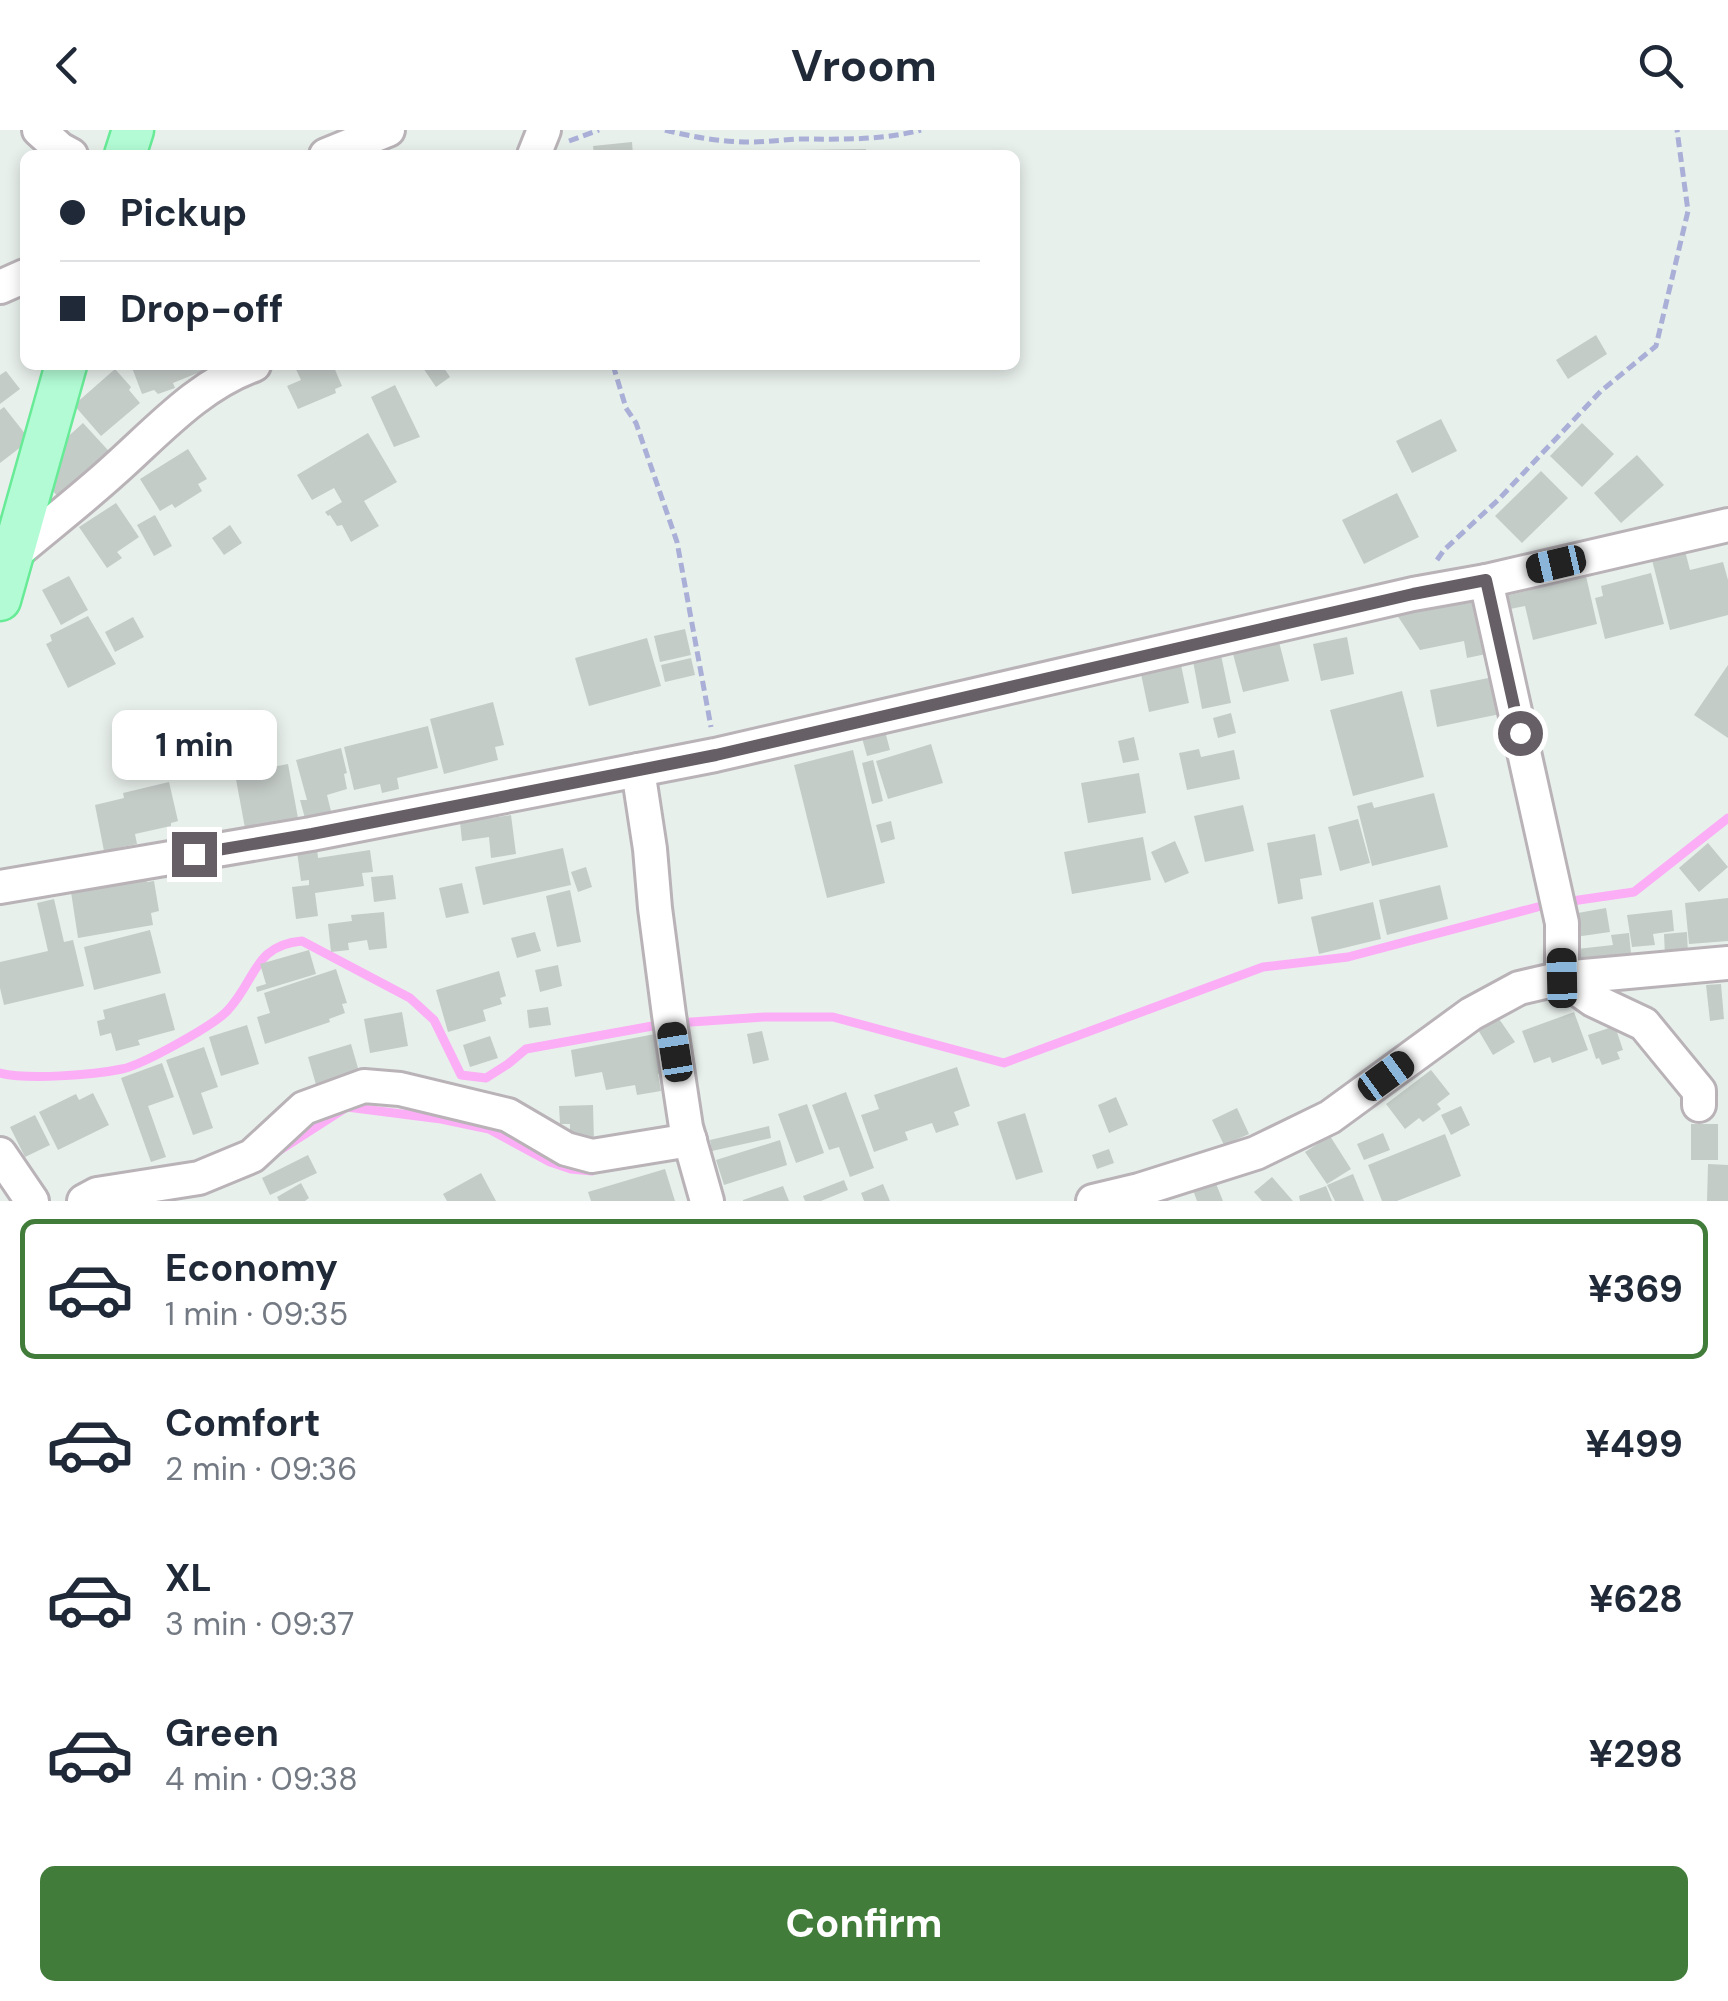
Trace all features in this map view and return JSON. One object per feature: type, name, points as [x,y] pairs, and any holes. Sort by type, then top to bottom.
[{"type":"main road","points":[[0,600],[65,370]]},
{"type":"street","points":[[39,130],[62,150]]},
{"type":"street","points":[[338,150],[388,130]]},
{"type":"street","points":[[13,555],[202,392],[240,370]]},
{"type":"street","points":[[0,888],[312,834],[716,755],[1728,525]]},
{"type":"street","points":[[1486,580],[1562,923],[1562,978]]},
{"type":"street","points":[[638,770],[669,1015],[690,1140],[706,1201]]},
{"type":"street","points":[[1094,1201],[1141,1195],[1256,1152],[1330,1117],[1471,1014],[1519,988],[1562,978],[1728,963]]},
{"type":"street","points":[[1562,978],[1594,1000],[1644,1024],[1699,1091],[1699,1105]]},
{"type":"street","points":[[84,1201],[97,1194],[200,1178],[252,1156],[304,1108],[364,1086],[400,1089],[508,1115],[566,1149],[592,1156],[690,1140]]},
{"type":"street","points":[[0,1154],[32,1201]]},
{"type":"path","points":[[665,130],[750,142],[862,140],[921,130]]},
{"type":"path","points":[[1413,594],[1444,550],[1498,500],[1601,391],[1656,346],[1688,211],[1676,130]]},
{"type":"path","points":[[615,370],[677,542],[716,755]]},
{"type":"building","points":[[632,142],[633,150],[593,150],[593,146]]},
{"type":"building","points":[[1596,335],[1607,354],[1568,379],[1556,360]]},
{"type":"building","points":[[114,370],[140,403],[101,436],[74,405]]},
{"type":"building","points":[[133,370],[205,370],[173,383],[175,388],[142,394]]},
{"type":"building","points":[[296,370],[335,370],[342,386],[335,389],[336,393],[298,409],[287,386],[301,380]]},
{"type":"building","points":[[424,370],[445,370],[450,377],[436,387]]},
{"type":"building","points":[[6,371],[20,389],[0,404],[0,375]]},
{"type":"building","points":[[395,385],[420,437],[394,447],[371,397]]},
{"type":"building","points":[[4,407],[30,440],[0,463],[0,410]]},
{"type":"building","points":[[1441,419],[1457,451],[1412,473],[1396,441]]},
{"type":"building","points":[[83,423],[117,460],[63,503],[48,485],[62,442]]},
{"type":"building","points":[[1582,423],[1614,454],[1582,487],[1550,456]]},
{"type":"building","points":[[368,433],[397,482],[364,501],[379,526],[351,542],[342,525],[337,526],[325,512],[342,502],[334,488],[312,500],[297,475]]},
{"type":"building","points":[[188,449],[207,479],[198,484],[202,491],[175,508],[172,504],[160,511],[140,479]]},
{"type":"building","points":[[1637,455],[1664,485],[1621,523],[1594,493]]},
{"type":"building","points":[[1541,471],[1568,498],[1522,543],[1495,516]]},
{"type":"building","points":[[1397,493],[1419,537],[1364,564],[1342,520]]},
{"type":"building","points":[[116,503],[139,537],[117,552],[122,558],[107,568],[79,527]]},
{"type":"building","points":[[155,515],[172,546],[154,556],[137,525]]},
{"type":"building","points":[[230,525],[242,543],[224,555],[212,538]]},
{"type":"building","points":[[1685,551],[1690,570],[1723,562],[1728,580],[1728,615],[1670,630],[1652,560]]},
{"type":"building","points":[[1651,573],[1664,624],[1605,639],[1595,598],[1603,596],[1601,586]]},
{"type":"building","points":[[69,576],[88,610],[61,625],[42,590]]},
{"type":"building","points":[[1586,576],[1597,624],[1533,640],[1525,606],[1510,609],[1506,596]]},
{"type":"building","points":[[1480,598],[1491,653],[1467,658],[1464,641],[1420,650],[1397,615]]},
{"type":"building","points":[[88,616],[116,664],[68,688],[46,644],[52,641],[50,635]]},
{"type":"building","points":[[133,617],[144,637],[115,652],[105,632]]},
{"type":"building","points":[[685,629],[691,655],[660,662],[654,636]]},
{"type":"building","points":[[1347,637],[1354,674],[1321,681],[1313,644]]},
{"type":"building","points":[[647,638],[661,686],[589,706],[575,658]]},
{"type":"building","points":[[1278,638],[1289,681],[1243,692],[1232,650]]},
{"type":"building","points":[[1221,655],[1231,703],[1202,709],[1193,661]]},
{"type":"building","points":[[691,658],[695,675],[665,682],[661,665]]},
{"type":"building","points":[[1181,665],[1189,703],[1149,712],[1141,674]]},
{"type":"building","points":[[1728,665],[1728,738],[1694,715]]},
{"type":"building","points":[[1498,676],[1505,713],[1437,727],[1430,690]]},
{"type":"building","points":[[1402,691],[1424,777],[1353,796],[1330,710]]},
{"type":"building","points":[[493,702],[504,745],[495,747],[498,760],[444,774],[430,719]]},
{"type":"building","points":[[1231,713],[1236,733],[1218,738],[1213,718]]},
{"type":"building","points":[[428,726],[438,768],[397,778],[399,789],[382,793],[380,784],[354,790],[344,747]]},
{"type":"building","points":[[885,731],[890,750],[867,756],[862,738]]},
{"type":"building","points":[[154,732],[160,756],[124,764],[119,739]]},
{"type":"building","points":[[1134,737],[1139,760],[1123,763],[1118,741]]},
{"type":"building","points":[[931,744],[943,783],[888,799],[876,761]]},
{"type":"building","points":[[341,748],[347,789],[327,795],[332,815],[306,822],[300,800],[307,800],[296,760]]},
{"type":"building","points":[[1199,749],[1201,757],[1234,750],[1240,779],[1187,790],[1179,753]]},
{"type":"building","points":[[853,750],[885,883],[827,898],[794,765]]},
{"type":"building","points":[[873,760],[883,801],[872,804],[862,763]]},
{"type":"building","points":[[288,764],[298,818],[245,828],[235,774]]},
{"type":"building","points":[[1139,773],[1146,813],[1088,823],[1081,783]]},
{"type":"building","points":[[169,782],[178,821],[135,834],[137,844],[104,851],[95,805],[124,798],[123,793]]},
{"type":"building","points":[[1434,793],[1448,847],[1372,866],[1357,806],[1372,802],[1374,808]]},
{"type":"building","points":[[1243,805],[1254,851],[1205,862],[1194,816]]},
{"type":"building","points":[[511,815],[516,854],[491,858],[489,837],[462,841],[460,822]]},
{"type":"building","points":[[1358,819],[1370,863],[1340,871],[1328,827]]},
{"type":"building","points":[[891,821],[895,839],[881,843],[876,825]]},
{"type":"building","points":[[1315,834],[1322,875],[1300,879],[1303,899],[1278,904],[1267,843]]},
{"type":"building","points":[[1143,837],[1151,880],[1072,894],[1064,852]]},
{"type":"building","points":[[1175,841],[1189,873],[1165,883],[1151,852]]},
{"type":"building","points":[[1708,843],[1728,867],[1699,892],[1679,868]]},
{"type":"building","points":[[317,848],[318,858],[370,850],[373,872],[362,873],[364,886],[315,893],[318,916],[296,919],[292,887],[309,885],[309,880],[301,881],[297,851]]},
{"type":"building","points":[[563,848],[571,885],[483,905],[475,867]]},
{"type":"building","points":[[586,867],[592,887],[578,892],[571,872]]},
{"type":"building","points":[[393,875],[396,899],[374,902],[371,877]]},
{"type":"building","points":[[154,881],[159,911],[151,913],[153,925],[78,938],[71,892]]},
{"type":"building","points":[[462,883],[469,913],[446,918],[439,888]]},
{"type":"building","points":[[1440,885],[1448,919],[1387,935],[1379,900]]},
{"type":"building","points":[[570,890],[581,942],[557,947],[546,896]]},
{"type":"building","points":[[1728,898],[1728,941],[1689,944],[1685,903]]},
{"type":"building","points":[[54,899],[64,942],[73,940],[84,986],[4,1005],[0,962],[48,951],[37,903]]},
{"type":"building","points":[[1373,902],[1381,939],[1319,954],[1311,917]]},
{"type":"building","points":[[1606,908],[1610,932],[1575,937],[1572,914]]},
{"type":"building","points":[[1672,910],[1674,931],[1653,934],[1655,945],[1632,947],[1627,915]]},
{"type":"building","points":[[384,912],[387,948],[369,950],[367,940],[348,943],[349,950],[331,952],[328,924],[352,921],[351,915]]},
{"type":"building","points":[[150,930],[161,973],[94,990],[84,947]]},
{"type":"building","points":[[535,932],[541,951],[517,958],[511,938]]},
{"type":"building","points":[[1687,932],[1688,955],[1665,956],[1664,934]]},
{"type":"building","points":[[1629,933],[1632,964],[1571,972],[1568,950],[1613,945],[1611,935]]},
{"type":"building","points":[[309,950],[316,974],[257,992],[256,987],[266,984],[260,964]]},
{"type":"building","points":[[558,965],[562,986],[540,992],[535,970]]},
{"type":"building","points":[[336,969],[347,1003],[342,1004],[345,1013],[265,1044],[257,1017],[270,1013],[264,993]]},
{"type":"building","points":[[499,971],[506,996],[500,998],[502,1004],[483,1010],[486,1021],[448,1032],[436,990]]},
{"type":"building","points":[[1721,984],[1724,1019],[1710,1021],[1706,985]]},
{"type":"building","points":[[165,993],[175,1030],[116,1051],[111,1033],[100,1036],[97,1021],[105,1019],[103,1010]]},
{"type":"building","points":[[548,1007],[551,1025],[529,1028],[527,1010]]},
{"type":"building","points":[[402,1012],[408,1046],[370,1053],[364,1019]]},
{"type":"building","points":[[1574,1012],[1588,1050],[1552,1063],[1550,1057],[1534,1063],[1522,1031]]},
{"type":"building","points":[[1497,1016],[1515,1042],[1493,1055],[1477,1028]]},
{"type":"building","points":[[247,1025],[259,1064],[221,1076],[209,1037]]},
{"type":"building","points":[[1615,1026],[1623,1050],[1617,1052],[1620,1059],[1602,1065],[1588,1035]]},
{"type":"building","points":[[762,1031],[769,1060],[753,1064],[747,1034]]},
{"type":"building","points":[[655,1034],[667,1072],[658,1074],[661,1091],[637,1095],[635,1085],[606,1090],[602,1072],[575,1077],[571,1050]]},
{"type":"building","points":[[490,1036],[498,1058],[470,1067],[463,1045]]},
{"type":"building","points":[[351,1044],[360,1075],[317,1088],[308,1057]]},
{"type":"building","points":[[204,1047],[218,1087],[201,1093],[213,1128],[193,1135],[166,1060]]},
{"type":"building","points":[[162,1063],[174,1097],[148,1106],[166,1157],[151,1162],[121,1078]]},
{"type":"building","points":[[957,1067],[970,1106],[954,1112],[959,1125],[936,1133],[932,1123],[905,1132],[908,1140],[874,1152],[861,1115],[879,1109],[874,1095]]},
{"type":"building","points":[[1431,1070],[1450,1094],[1437,1104],[1441,1109],[1405,1129],[1386,1104]]},
{"type":"building","points":[[846,1092],[874,1168],[850,1177],[839,1147],[829,1150],[812,1105]]},
{"type":"building","points":[[93,1093],[109,1125],[58,1150],[39,1112],[76,1094],[79,1100]]},
{"type":"building","points":[[1116,1097],[1128,1125],[1109,1133],[1098,1105]]},
{"type":"building","points":[[807,1104],[824,1153],[796,1163],[778,1114]]},
{"type":"building","points":[[593,1105],[594,1142],[570,1143],[570,1124],[560,1124],[559,1106]]},
{"type":"building","points":[[1461,1106],[1470,1125],[1451,1135],[1441,1115]]},
{"type":"building","points":[[1237,1108],[1249,1134],[1224,1145],[1212,1120]]},
{"type":"building","points":[[1025,1113],[1043,1172],[1016,1180],[997,1122]]},
{"type":"building","points":[[35,1115],[50,1145],[25,1157],[10,1127]]},
{"type":"building","points":[[1691,1124],[1718,1124],[1718,1160],[1691,1160]]},
{"type":"building","points":[[769,1126],[771,1138],[712,1151],[710,1140]]},
{"type":"building","points":[[1383,1133],[1390,1150],[1364,1160],[1357,1144]]},
{"type":"building","points":[[1445,1134],[1461,1176],[1397,1201],[1382,1201],[1368,1165]]},
{"type":"building","points":[[1330,1136],[1351,1169],[1327,1184],[1305,1152]]},
{"type":"building","points":[[780,1140],[787,1165],[724,1185],[716,1160]]},
{"type":"building","points":[[1109,1149],[1114,1163],[1097,1169],[1092,1155]]},
{"type":"building","points":[[308,1155],[317,1173],[270,1195],[262,1178]]},
{"type":"building","points":[[1708,1164],[1728,1165],[1728,1201],[1707,1201]]},
{"type":"building","points":[[665,1169],[675,1201],[591,1201],[588,1192]]},
{"type":"building","points":[[481,1173],[496,1201],[447,1201],[443,1194]]},
{"type":"building","points":[[1353,1174],[1364,1201],[1335,1201],[1327,1185]]},
{"type":"building","points":[[1272,1177],[1293,1201],[1262,1201],[1254,1192]]},
{"type":"building","points":[[844,1180],[848,1190],[821,1201],[805,1201],[803,1196]]},
{"type":"building","points":[[1215,1181],[1223,1201],[1197,1201],[1193,1190]]},
{"type":"building","points":[[301,1183],[309,1198],[279,1201],[277,1197]]},
{"type":"building","points":[[883,1184],[890,1201],[864,1201],[861,1193]]},
{"type":"building","points":[[783,1186],[789,1201],[743,1201],[743,1200]]},
{"type":"building","points":[[1326,1186],[1332,1201],[1300,1201],[1299,1196]]},
{"type":"waterway","points":[[1572,901],[1634,892],[1728,818]]},
{"type":"waterway","points":[[677,1023],[833,1017],[1004,1063],[1263,967],[1348,957],[1545,905]]},
{"type":"waterway","points":[[0,1073],[78,1075],[122,1069],[145,1060],[221,1017],[265,957],[274,949],[302,941],[410,998],[434,1020],[461,1075],[486,1078],[526,1049],[658,1025]]},
{"type":"waterway","points":[[277,1152],[347,1107],[489,1129],[550,1162],[592,1171]]},
{"type":"route","points":[[194,854],[716,755],[1486,580],[1520,733]]}]
